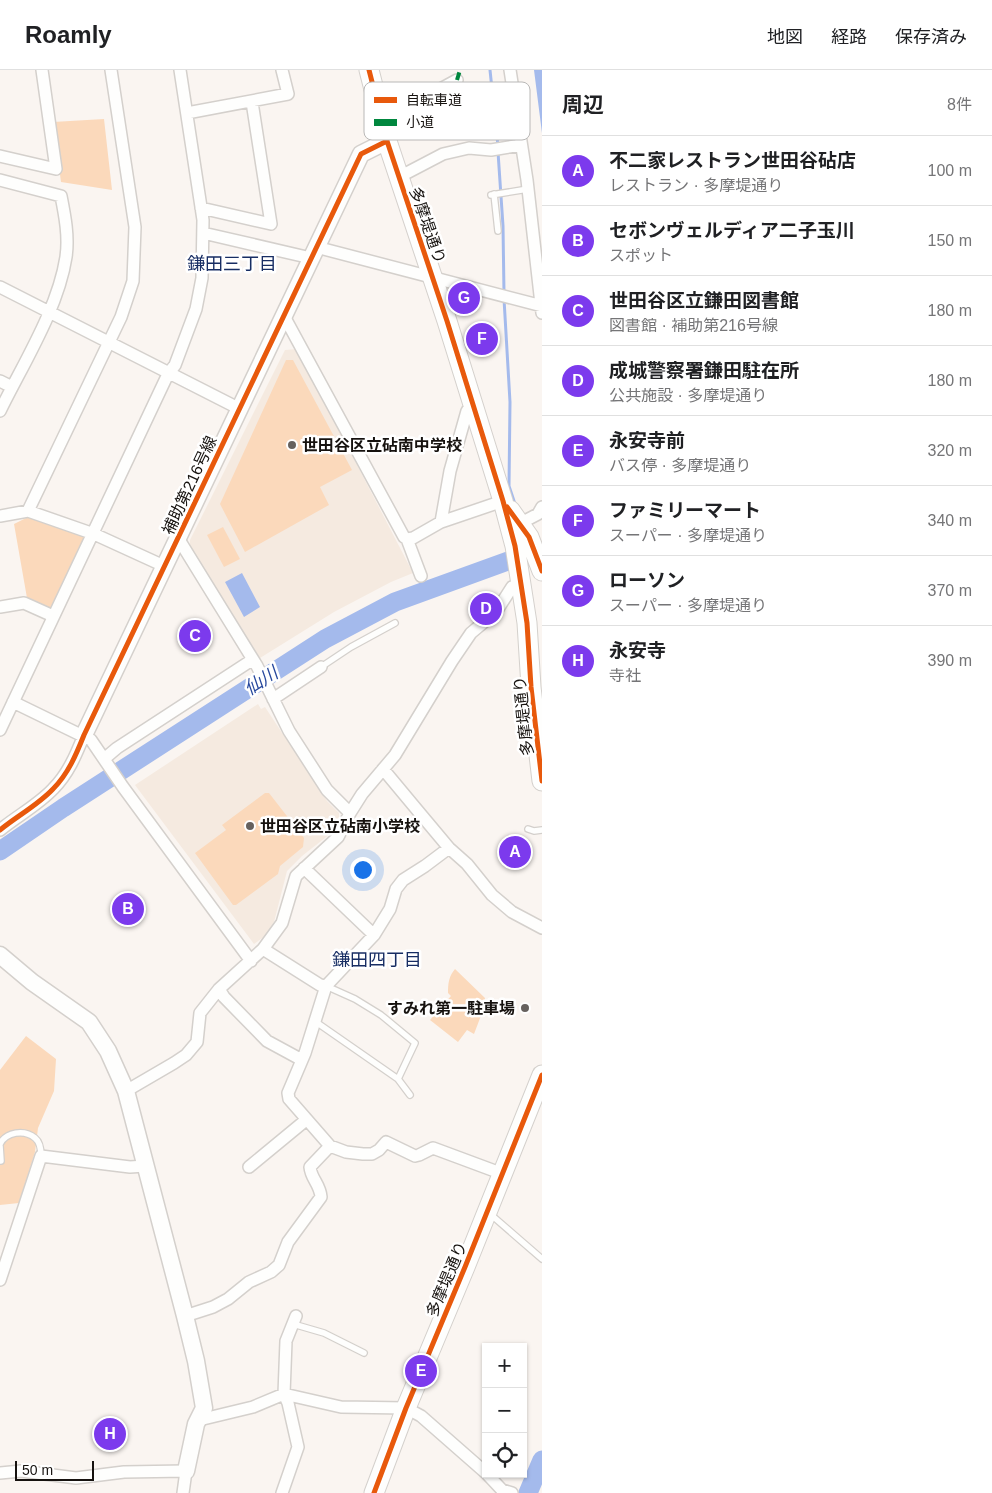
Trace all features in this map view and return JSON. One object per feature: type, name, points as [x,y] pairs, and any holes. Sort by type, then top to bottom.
[{"type":"main road","name":"多摩堤通り","points":[[387,141],[433,278],[503,501],[515,546],[527,623],[531,687],[542,781]]},
{"type":"main road","name":"多摩堤通り","points":[[503,501],[528,538],[542,569]]},
{"type":"main road","name":"多摩堤通り","points":[[531,687],[542,645]]},
{"type":"main road","name":"多摩堤通り","points":[[374,1493],[406,1408],[542,1075]]},
{"type":"street","points":[[0,156],[56,169],[42,70]]},
{"type":"street","points":[[28,511],[121,317],[133,280],[135,228],[111,70]]},
{"type":"street","points":[[0,730],[168,374],[175,365],[196,309],[202,278],[204,233],[180,70]]},
{"type":"street","points":[[187,113],[288,94],[282,70]]},
{"type":"street","points":[[453,82],[457,80]]},
{"type":"street","points":[[201,208],[271,224],[252,102]]},
{"type":"street","points":[[204,233],[433,278],[497,294],[542,308],[520,140]]},
{"type":"street","name":"補助第216号線","points":[[0,830],[53,790],[73,762],[238,408],[361,154],[387,141]]},
{"type":"street","points":[[399,177],[443,154],[470,148],[491,150],[521,145]]},
{"type":"street","points":[[0,180],[61,196],[66,222],[66,255],[60,282],[49,313],[0,411]]},
{"type":"street","points":[[0,287],[238,408]]},
{"type":"street","points":[[284,316],[404,538],[407,539],[421,576]]},
{"type":"street","points":[[0,382],[12,387]]},
{"type":"street","points":[[441,522],[450,471],[467,411],[473,409]]},
{"type":"street","points":[[407,539],[413,538],[441,522],[503,501]]},
{"type":"street","points":[[519,524],[538,514],[542,507]]},
{"type":"street","points":[[0,516],[28,511],[94,534],[164,566]]},
{"type":"street","points":[[178,538],[254,663],[288,731],[328,790],[350,813]]},
{"type":"street","points":[[126,1091],[186,1056],[197,1042],[200,1014],[219,989],[262,949],[282,922],[296,876],[338,837],[362,794],[395,755],[471,632],[496,612],[520,578]]},
{"type":"street","points":[[0,607],[24,603],[53,616]]},
{"type":"street","points":[[106,762],[117,748],[254,663]]},
{"type":"street","points":[[271,695],[321,667]]},
{"type":"street","points":[[13,702],[91,740],[123,787],[251,961]]},
{"type":"street","points":[[383,768],[449,848],[468,860],[492,895],[512,912],[542,928]]},
{"type":"street","points":[[449,848],[403,880],[396,889],[390,909],[374,935],[326,986],[316,1022],[288,1093],[289,1099],[330,1146],[346,1152],[372,1154],[379,1150],[386,1142],[415,1156],[430,1148],[437,1148],[503,1174]]},
{"type":"street","points":[[304,868],[374,935]]},
{"type":"street","points":[[262,949],[320,985],[326,986]]},
{"type":"street","points":[[0,955],[32,982],[89,1022],[108,1051],[126,1091],[185,1316],[196,1361],[204,1408],[196,1424],[183,1493]]},
{"type":"street","points":[[219,989],[224,997],[267,1041],[302,1060]]},
{"type":"street","points":[[249,1168],[306,1120]]},
{"type":"street","points":[[185,1316],[214,1307],[228,1299],[249,1282],[271,1272],[279,1265],[288,1242],[321,1196],[320,1188],[311,1174],[310,1167],[330,1146]]},
{"type":"street","points":[[0,1280],[42,1156],[130,1168],[145,1166]]},
{"type":"street","points":[[282,1493],[298,1447],[288,1403],[284,1394],[286,1341],[294,1320]]},
{"type":"street","points":[[198,1420],[253,1407],[284,1394],[341,1407],[406,1408],[421,1416],[482,1470]]},
{"type":"street","points":[[0,1473],[20,1471],[76,1478],[124,1472],[186,1471]]},
{"type":"street","points":[[492,1478],[507,1491]]},
{"type":"lane","points":[[498,231],[494,194],[528,189]]},
{"type":"lane","points":[[321,667],[351,646],[395,623]]},
{"type":"lane","points":[[528,829],[534,831],[542,830]]},
{"type":"lane","points":[[326,986],[355,999],[382,1015],[415,1043],[398,1079]]},
{"type":"lane","points":[[316,1022],[398,1079],[410,1094]]},
{"type":"lane","points":[[2,1161],[0,1145],[3,1139],[10,1134],[27,1134],[35,1138],[40,1146],[42,1156]]},
{"type":"lane","points":[[488,1211],[542,1259]]},
{"type":"lane","points":[[294,1320],[364,1353]]},
{"type":"shaded area","points":[[104,119],[112,190],[61,182],[53,122]]},
{"type":"shaded area","name":"世田谷区立砧南中学校","points":[[297,349],[413,573],[391,582],[334,612],[260,658],[190,547],[190,540],[285,350]]},
{"type":"shaded area","points":[[286,360],[293,360],[352,470],[320,487],[329,505],[245,552],[220,504]]},
{"type":"shaded area","points":[[28,517],[86,536],[51,608],[27,598],[14,524]]},
{"type":"shaded area","points":[[223,527],[240,559],[224,567],[207,535]]},
{"type":"shaded area","name":"世田谷区立砧南小学校","points":[[258,704],[261,709],[265,707],[327,801],[339,813],[339,819],[330,834],[302,856],[287,871],[274,922],[265,936],[254,944],[135,785]]},
{"type":"shaded area","points":[[265,793],[269,793],[304,838],[303,847],[280,866],[278,874],[236,905],[233,905],[195,853],[226,830],[222,825]]},
{"type":"shaded area","points":[[455,969],[485,998],[482,1013],[474,1034],[467,1030],[458,1042],[430,1020],[451,996],[448,993],[449,983],[451,974]]},
{"type":"shaded area","points":[[26,1036],[56,1059],[54,1091],[38,1128],[35,1152],[19,1203],[0,1205],[0,1070]]},
{"type":"water","points":[[534,70],[542,70],[542,133]]},
{"type":"water","points":[[242,573],[260,607],[244,617],[225,582]]},
{"type":"waterway","points":[[490,70],[491,82]]},
{"type":"waterway","points":[[497,140],[498,146]]},
{"type":"waterway","points":[[498,152],[503,226],[504,293]]},
{"type":"waterway","points":[[504,299],[510,402],[509,486],[515,504]]},
{"type":"waterway","name":"仙川","points":[[0,851],[63,808],[325,639],[395,602],[530,553]]},
{"type":"waterway","points":[[528,1493],[542,1460]]},
{"type":"marked path","points":[[457,80],[460,70]]},
{"type":"cycle path","points":[[369,70],[372,82]]},
{"type":"cycle path","points":[[387,140],[447,321],[503,501],[515,546],[527,623],[531,687],[542,781]]},
{"type":"cycle path","points":[[0,830],[47,795],[63,777],[71,764],[361,154],[387,141]]},
{"type":"cycle path","points":[[507,507],[529,537],[542,571]]},
{"type":"cycle path","points":[[374,1493],[406,1408],[542,1075]]},
{"type":"place","name":"ローソン","points":[[464,298]]},
{"type":"place","name":"ファミリーマート","points":[[482,339]]},
{"type":"place","name":"世田谷区立砧南中学校","points":[[292,445]]},
{"type":"place","name":"成城警察署鎌田駐在所","points":[[486,609]]},
{"type":"place","name":"世田谷区立鎌田図書館","points":[[195,636]]},
{"type":"place","name":"世田谷区立砧南小学校","points":[[250,826]]},
{"type":"place","name":"不二家レストラン世田谷砧店","points":[[515,852]]},
{"type":"place","name":"セボンヴェルディア二子玉川","points":[[128,909]]},
{"type":"place","name":"すみれ第一駐車場","points":[[525,1008]]},
{"type":"place","name":"永安寺前","points":[[421,1371]]},
{"type":"place","name":"永安寺","points":[[110,1434]]},
{"type":"district","name":"鎌田三丁目","points":[[232,264]]},
{"type":"district","name":"鎌田四丁目","points":[[377,960]]}]
